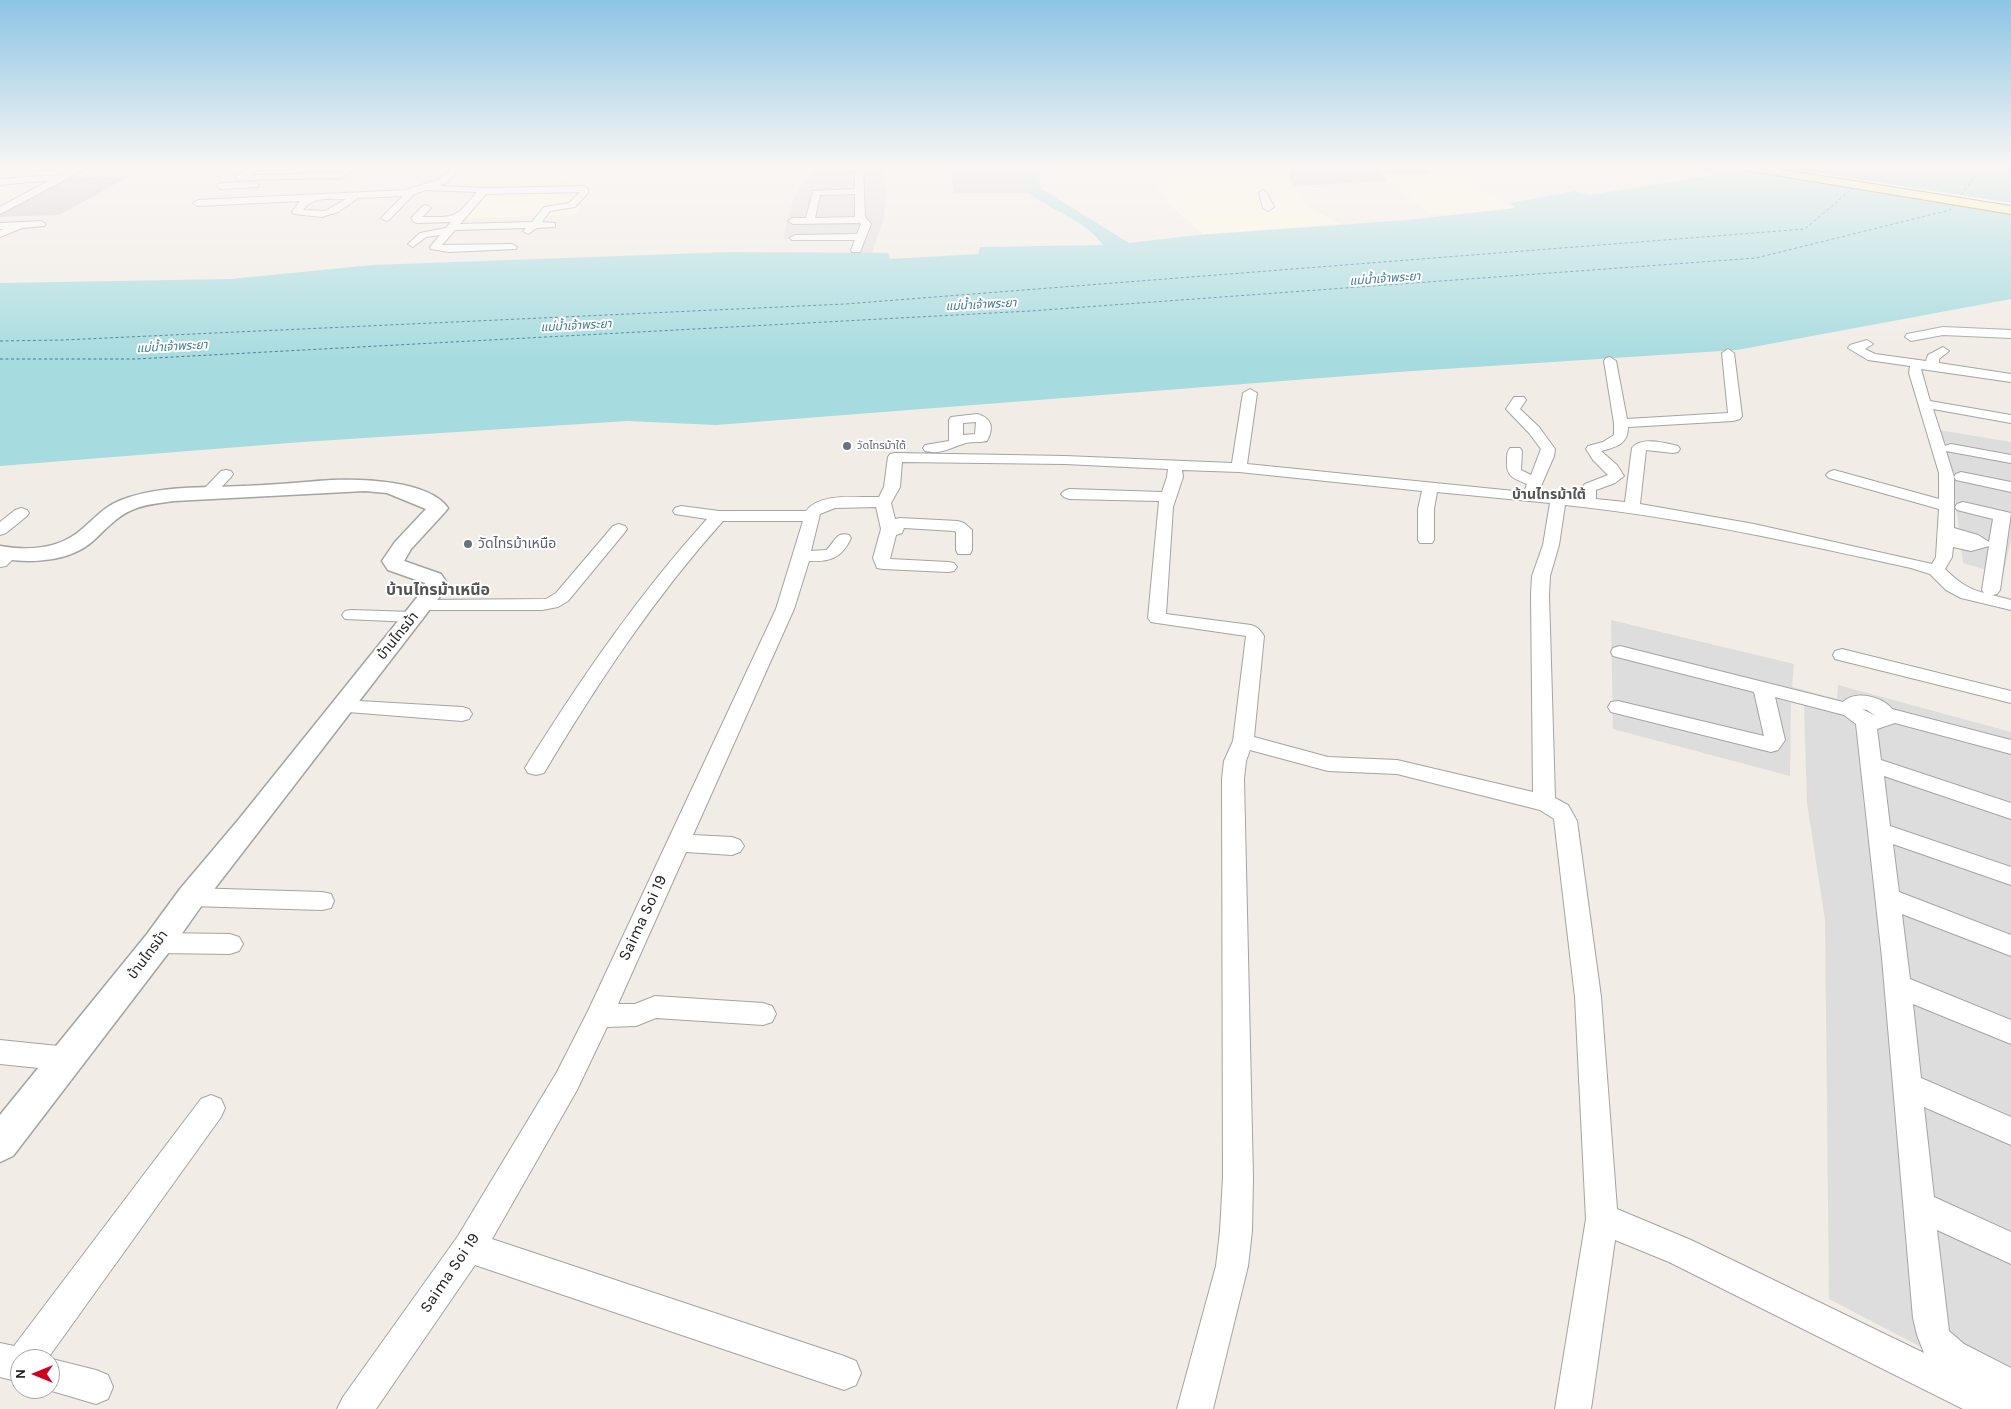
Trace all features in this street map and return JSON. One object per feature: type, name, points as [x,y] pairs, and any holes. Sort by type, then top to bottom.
[{"type":"street","points":[[413,244],[423,235],[437,231]]},
{"type":"street","points":[[448,231],[436,248],[512,247]]},
{"type":"street","points":[[452,246],[461,235],[457,231]]},
{"type":"street","points":[[856,250],[863,231]]},
{"type":"street","points":[[0,234],[12,234]]},
{"type":"street","points":[[796,238],[860,237]]},
{"type":"street","points":[[1911,337],[1943,331],[2011,334]]},
{"type":"street","points":[[1867,344],[1854,348],[1872,357],[2011,378]]},
{"type":"street","points":[[1936,570],[1944,557],[1947,506],[1946,473],[1915,368],[1927,366],[1932,358],[1943,351]]},
{"type":"street","points":[[1620,423],[1734,417],[1728,353]]},
{"type":"street","points":[[1589,503],[1588,489],[1590,487],[1616,476],[1614,470],[1599,459],[1593,449],[1608,445],[1621,437],[1610,361]]},
{"type":"street","points":[[1239,468],[1250,393]]},
{"type":"street","points":[[1519,400],[1513,409],[1514,411],[1534,430],[1548,449],[1547,456],[1528,497]]},
{"type":"street","points":[[1926,410],[2010,425]]},
{"type":"street","points":[[681,511],[718,516],[811,516],[817,507],[828,504],[883,502],[891,492],[899,457],[896,450],[940,448],[952,445],[956,440]]},
{"type":"street","points":[[1632,507],[1640,448],[1646,445],[1672,449]]},
{"type":"street","points":[[1951,448],[2011,459]]},
{"type":"street","points":[[1515,451],[1514,470],[1517,474],[1535,482]]},
{"type":"street","points":[[899,457],[1065,460],[1239,468],[1632,507],[1745,527],[1936,570],[1958,590],[2011,605]]},
{"type":"street","points":[[1175,466],[1175,477],[1165,507],[1157,618],[1255,633],[1243,741],[1235,761],[1233,779],[1238,1177],[1236,1231],[1232,1266],[1195,1409]]},
{"type":"street","points":[[207,494],[226,474]]},
{"type":"street","points":[[1834,475],[1947,506]]},
{"type":"street","points":[[1961,477],[2011,487]]},
{"type":"street","name":"บ้านไทรม้า","points":[[0,1144],[158,943],[191,897],[433,591],[436,583],[433,579],[396,565],[393,561],[402,546],[438,508],[435,505],[384,486],[176,496],[133,503],[114,512],[77,544],[68,548],[51,552],[3,556]]},
{"type":"street","points":[[1426,540],[1426,509],[1431,487]]},
{"type":"street","points":[[1069,494],[1169,497]]},
{"type":"street","points":[[1544,803],[1540,595],[1542,576],[1558,500]]},
{"type":"street","points":[[883,502],[889,529],[881,558],[883,564],[948,567]]},
{"type":"street","points":[[1963,507],[2006,517],[1989,546],[1991,590]]},
{"type":"street","points":[[0,530],[21,513]]},
{"type":"street","points":[[536,768],[616,642],[679,561],[718,516]]},
{"type":"street","name":"Saima Soi 19","points":[[355,1409],[469,1247],[567,1080],[599,1016],[785,609],[802,556],[811,516]]},
{"type":"street","points":[[889,529],[896,530],[897,525],[900,523],[958,526],[964,530],[964,550]]},
{"type":"street","points":[[350,615],[552,603],[562,597],[619,529]]},
{"type":"street","points":[[1945,536],[1972,538],[1989,546]]},
{"type":"street","points":[[802,556],[828,556],[836,551],[843,538]]},
{"type":"street","points":[[1620,652],[1868,715],[2011,747]]},
{"type":"street","points":[[1842,655],[2011,697]]},
{"type":"street","points":[[1618,707],[1771,745],[1775,740],[1764,688]]},
{"type":"street","points":[[342,706],[462,714]]},
{"type":"street","points":[[1868,715],[1871,764],[1898,986],[1933,1336],[1948,1354],[2011,1386]]},
{"type":"street","points":[[1243,741],[1328,764],[1397,767],[1544,803],[1557,807],[1563,813],[1566,821],[1588,997],[1602,1219],[1574,1409]]},
{"type":"street","points":[[1871,764],[2011,810]]},
{"type":"street","points":[[1879,831],[2011,876]]},
{"type":"street","points":[[678,843],[732,846]]},
{"type":"street","points":[[191,897],[322,900]]},
{"type":"street","points":[[1888,898],[2011,946]]},
{"type":"street","points":[[158,943],[230,944]]},
{"type":"street","points":[[1898,986],[2011,1032]]},
{"type":"street","points":[[599,1016],[636,1015],[655,1007],[763,1014]]},
{"type":"street","points":[[0,1052],[68,1059]]},
{"type":"street","points":[[1908,1086],[2011,1130]]},
{"type":"street","points":[[33,1349],[211,1108]]},
{"type":"street","points":[[1919,1206],[2011,1248]]},
{"type":"street","points":[[1602,1219],[1680,1251],[2001,1409]]},
{"type":"street","points":[[469,1247],[844,1373]]},
{"type":"street","points":[[60,1377],[96,1387]]},
{"type":"shaded area","points":[[785,231],[880,231],[872,253],[851,253],[853,238],[783,239]]},
{"type":"shaded area","points":[[1199,231],[1247,231],[1203,234]]},
{"type":"shaded area","points":[[1939,430],[2011,442],[2011,540],[2003,575],[1963,563],[1954,488]]},
{"type":"shaded area","points":[[1611,620],[1794,664],[1792,687],[1837,699],[1838,685],[2011,732],[2011,1394],[1829,1299],[1825,920],[1807,803],[1804,705],[1791,700],[1790,776],[1613,729]]},
{"type":"water","name":"แม่น้ำเจ้าพระยา","points":[[1089,231],[1109,231],[1129,243],[1257,231],[2011,231],[2011,299],[1737,350],[1398,372],[716,425],[627,421],[302,442],[0,466],[0,283],[231,279],[372,265],[730,252],[888,253],[890,259],[978,254],[980,247],[1103,245]]},
{"type":"ferry route","points":[[0,341],[63,340],[845,304],[1783,231]]},
{"type":"ferry route","points":[[0,359],[136,359],[1030,311],[1756,258],[1866,231]]},
{"type":"place","name":"วัดไทรม้าใต้","points":[[847,446]]},
{"type":"place","name":"วัดไทรม้าเหนือ","points":[[468,544]]},
{"type":"district","name":"บ้านไทรม้าใต้","points":[[1549,495]]},
{"type":"district","name":"บ้านไทรม้าเหนือ","points":[[438,590]]}]
